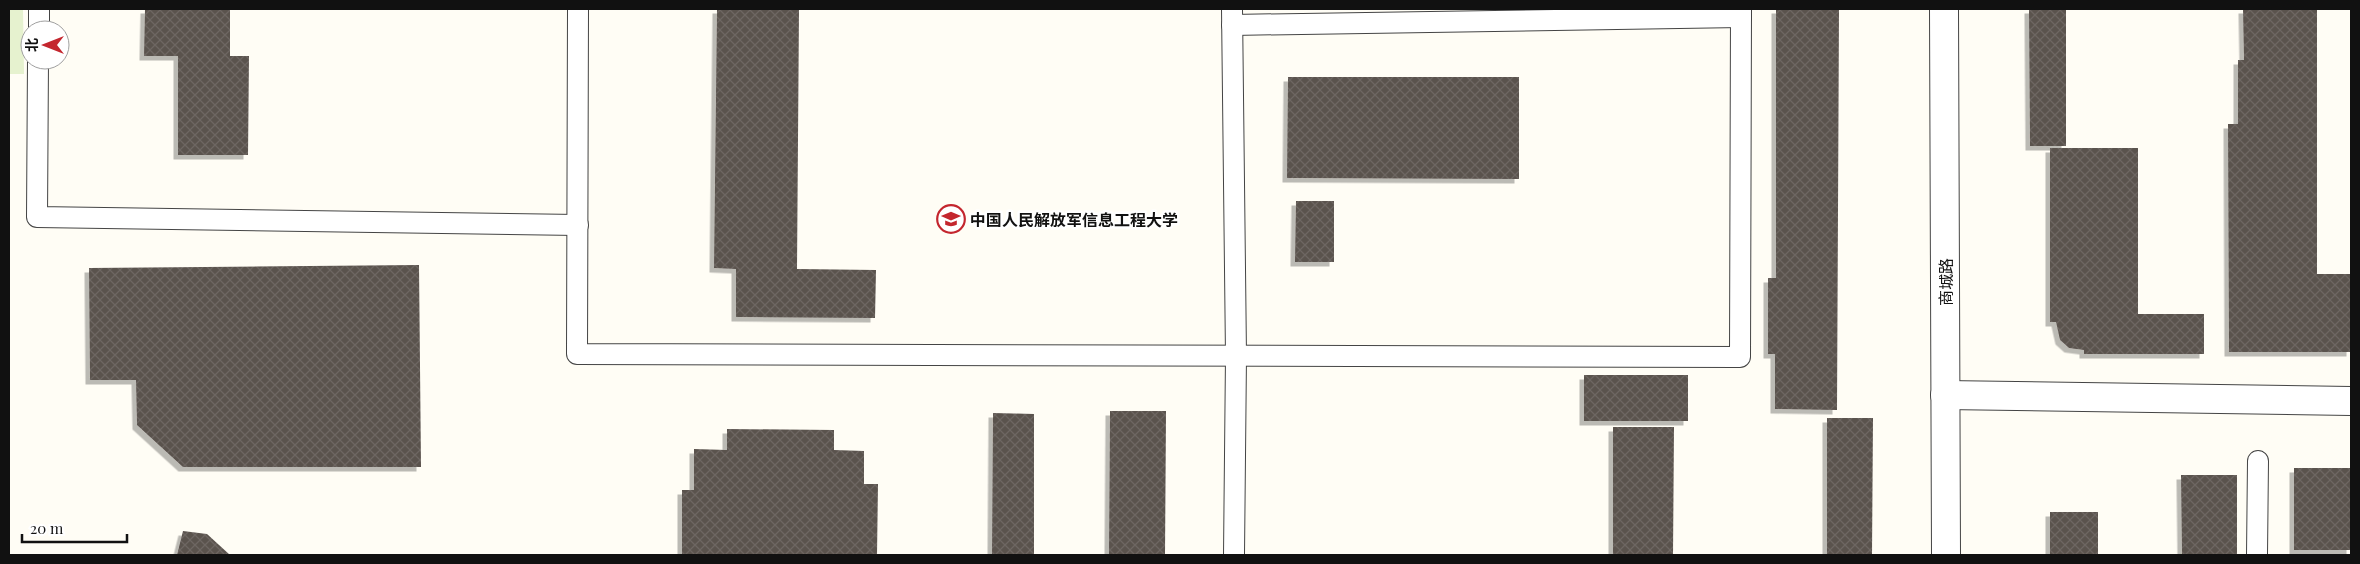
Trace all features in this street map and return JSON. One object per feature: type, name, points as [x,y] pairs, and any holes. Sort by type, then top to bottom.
[{"type":"street","name":"商城路","points":[[1944,9],[1946,555]]},
{"type":"street","points":[[1945,395],[2351,401]]},
{"type":"lane","points":[[578,9],[577,354],[1236,356],[1740,357],[1741,13],[1232,17],[1236,356],[1234,555]]},
{"type":"lane","points":[[38,70],[37,217],[578,225]]},
{"type":"lane","points":[[2257,555],[2258,461]]},
{"type":"green space","points":[[9,9],[23,9],[23,20],[20,20],[20,70],[24,70],[24,74],[9,74]]},
{"type":"building","points":[[145,9],[230,9],[230,56],[249,56],[248,155],[178,155],[178,56],[144,56]]},
{"type":"building","points":[[717,9],[799,9],[797,269],[876,270],[875,318],[736,317],[736,269],[714,268]]},
{"type":"building","points":[[1776,9],[1839,9],[1837,410],[1775,409],[1775,354],[1768,354],[1768,278],[1776,278]]},
{"type":"building","points":[[2029,9],[2066,9],[2066,146],[2030,146]]},
{"type":"building","points":[[2243,9],[2317,9],[2317,274],[2351,274],[2351,352],[2229,352],[2228,124],[2238,124],[2238,60],[2244,60]]},
{"type":"building","points":[[1288,77],[1519,77],[1519,179],[1287,178]]},
{"type":"building","points":[[2050,148],[2138,148],[2138,314],[2204,314],[2204,354],[2084,354],[2084,350],[2069,348],[2060,340],[2056,322],[2050,322]]},
{"type":"building","points":[[1296,201],[1334,201],[1334,262],[1295,262]]},
{"type":"building","points":[[419,265],[421,467],[183,467],[137,425],[136,380],[90,380],[89,268]]},
{"type":"building","points":[[1584,375],[1688,375],[1688,421],[1584,421]]},
{"type":"building","points":[[1110,411],[1166,411],[1165,555],[1109,555]]},
{"type":"building","points":[[993,413],[1034,414],[1034,555],[992,555]]},
{"type":"building","points":[[1827,418],[1873,418],[1872,555],[1827,555]]},
{"type":"building","points":[[1613,427],[1674,427],[1673,555],[1613,555]]},
{"type":"building","points":[[727,429],[834,430],[834,450],[864,451],[864,484],[878,484],[877,555],[682,555],[682,490],[694,490],[694,449],[727,450]]},
{"type":"building","points":[[2294,468],[2351,468],[2351,550],[2294,550]]},
{"type":"building","points":[[2181,475],[2237,475],[2237,555],[2182,555]]},
{"type":"building","points":[[2050,512],[2098,512],[2098,555],[2050,555]]},
{"type":"building","points":[[183,531],[207,534],[230,555],[177,555]]},
{"type":"place","name":"中国人民解放军信息工程大学","points":[[951,219]]}]
